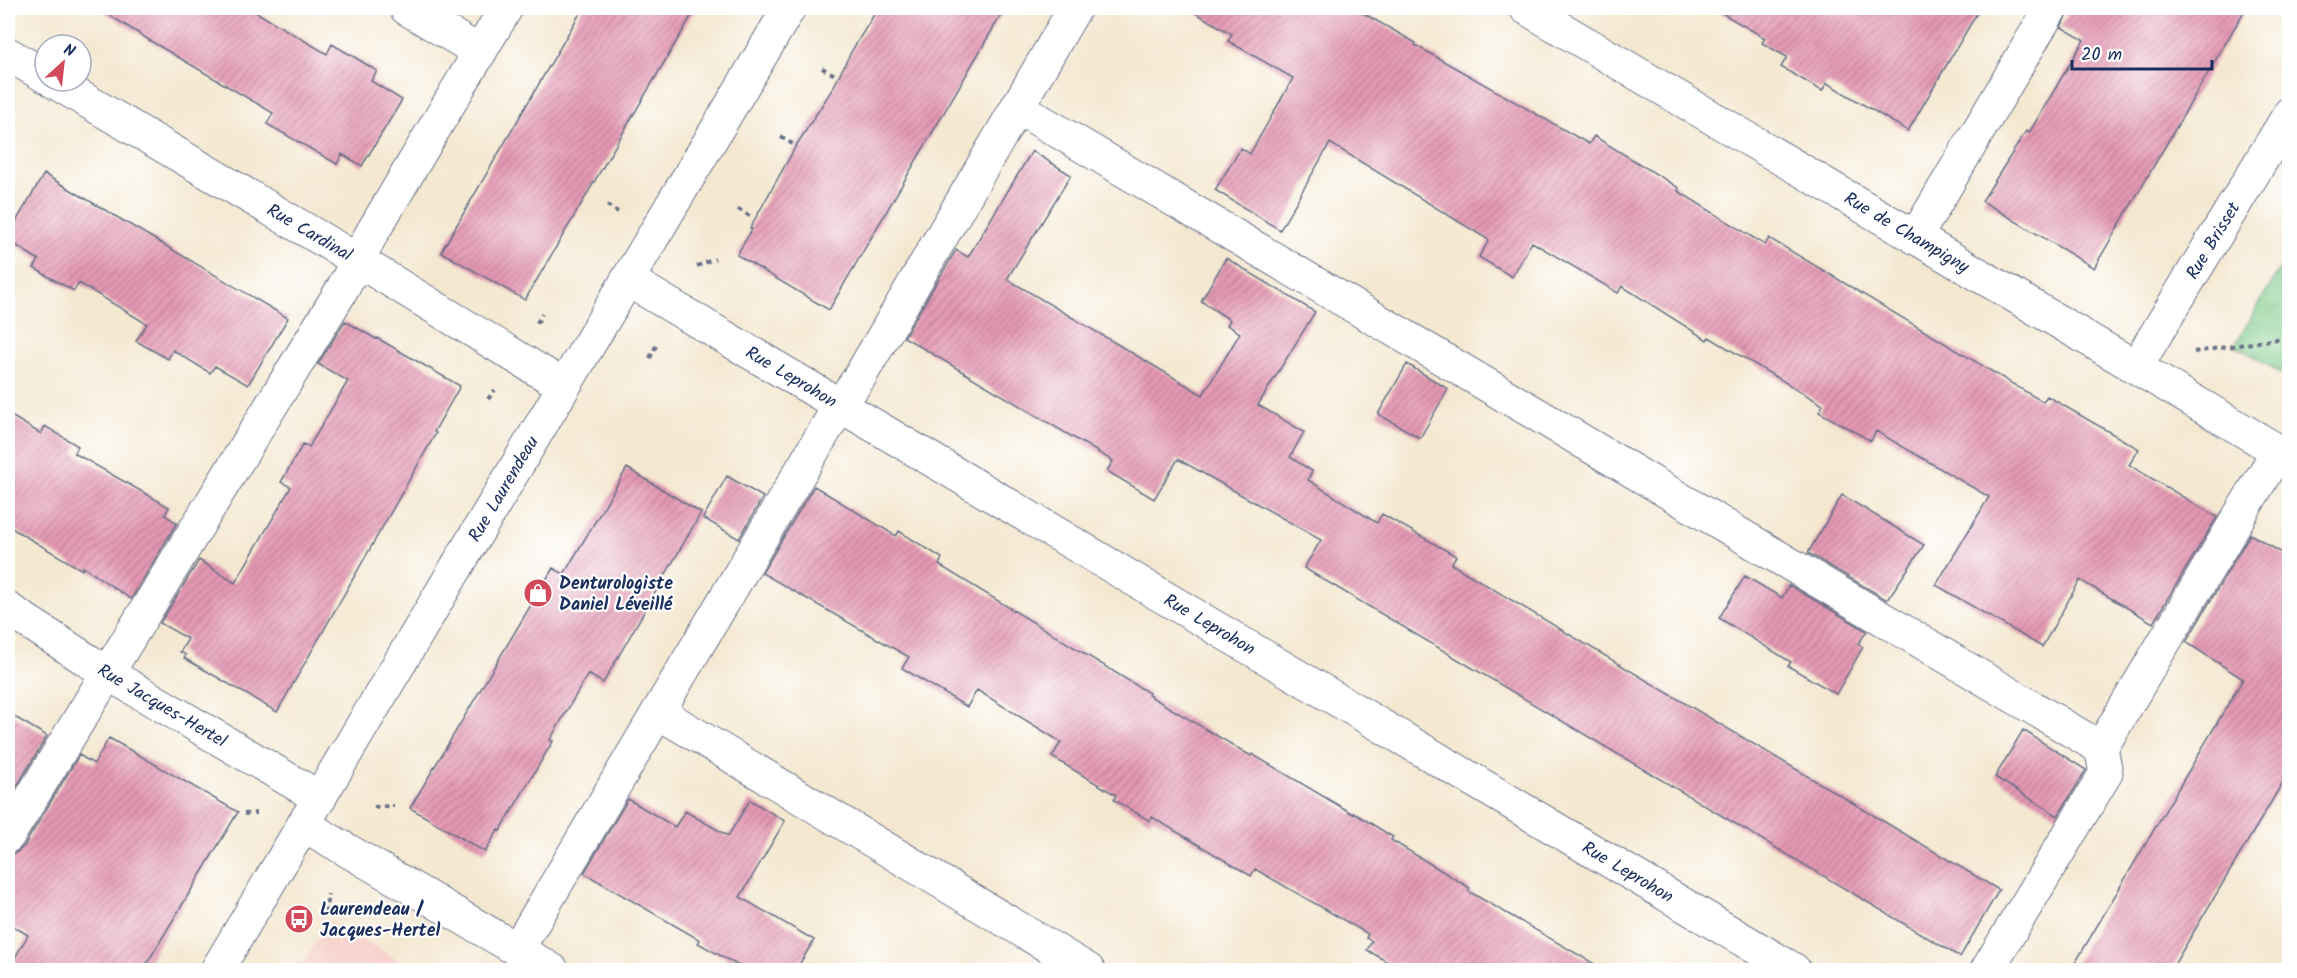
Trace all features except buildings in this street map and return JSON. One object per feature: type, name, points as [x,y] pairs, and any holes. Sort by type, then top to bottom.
[{"type":"street","points":[[406,8],[480,52]]},
{"type":"street","points":[[8,836],[297,364],[506,8]]},
{"type":"street","name":"Rue Laurendeau","points":[[217,970],[789,8]]},
{"type":"street","points":[[517,950],[858,378],[1075,8]]},
{"type":"street","name":"Rue de Champigny","points":[[1526,8],[2284,454]]},
{"type":"street","points":[[1915,238],[2051,8]]},
{"type":"street","points":[[8,54],[33,69]]},
{"type":"street","name":"Rue Cardinal","points":[[73,93],[357,260],[564,386]]},
{"type":"street","points":[[1017,107],[2101,748]]},
{"type":"street","name":"Rue Brisset","points":[[2136,367],[2289,113]]},
{"type":"street","name":"Rue Leprohon","points":[[628,280],[1794,970]]},
{"type":"street","points":[[1987,970],[2106,773],[2101,748],[2284,454]]},
{"type":"street","name":"Rue Jacques-Hertel","points":[[8,609],[107,673],[517,950],[552,970]]},
{"type":"street","points":[[658,712],[1088,970]]},
{"type":"path","points":[[822,68],[837,76]]},
{"type":"path","points":[[781,137],[796,146]]},
{"type":"path","points":[[607,205],[618,212]]},
{"type":"path","points":[[738,209],[753,218]]},
{"type":"path","points":[[697,266],[715,259]]},
{"type":"path","points":[[2193,352],[2289,337]]},
{"type":"path","points":[[650,358],[659,340]]},
{"type":"path","points":[[374,807],[394,806]]},
{"type":"path","points":[[243,814],[256,813]]},
{"type":"path","points":[[325,913],[328,894]]},
{"type":"shaded area","points":[[328,920],[415,970],[299,970]]},
{"type":"green space","points":[[2289,254],[2289,378],[2235,345]]},
{"type":"place","name":"Denturologiste Daniel Léveillé","points":[[538,593]]},
{"type":"place","name":"Laurendeau / Jacques-Hertel","points":[[299,919]]}]
